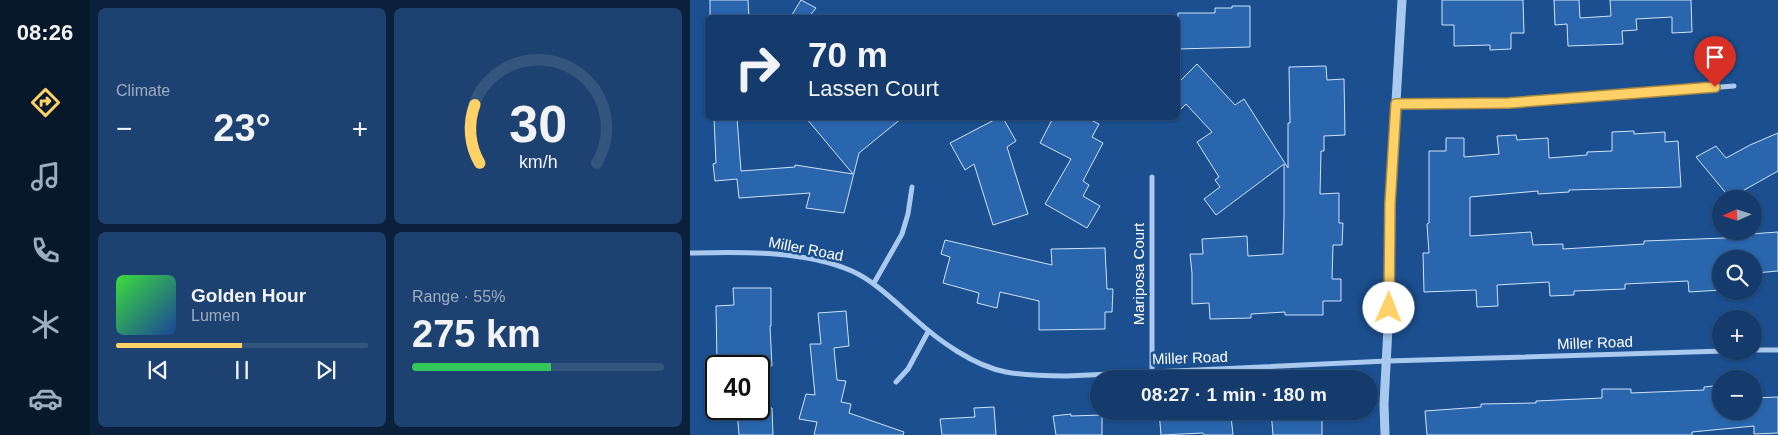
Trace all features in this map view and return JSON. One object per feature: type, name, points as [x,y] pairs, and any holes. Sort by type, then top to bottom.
[{"type":"street","points":[[1385,435],[1384,404],[1387,361],[1390,204],[1402,0]]},
{"type":"street","points":[[1396,104],[1509,103],[1734,86]]},
{"type":"street","name":"Mariposa Court","points":[[1152,177],[1152,370]]},
{"type":"street","points":[[874,283],[902,234],[908,214],[912,187]]},
{"type":"street","name":"Miller Road","points":[[690,253],[750,252],[794,256],[829,263],[852,271],[874,283],[928,332],[987,367],[1030,376],[1090,375]]},
{"type":"street","points":[[896,382],[908,369],[928,332]]},
{"type":"street","points":[[1762,350],[1778,350]]},
{"type":"street","name":"Miller Road","points":[[1192,370],[1387,361],[1712,351]]},
{"type":"building","points":[[710,0],[748,0],[749,15],[710,15]]},
{"type":"building","points":[[801,0],[816,8],[810,15],[792,15]]},
{"type":"building","points":[[1442,0],[1523,0],[1524,33],[1511,33],[1511,49],[1490,50],[1490,45],[1454,46],[1454,25],[1442,25]]},
{"type":"building","points":[[1554,0],[1579,0],[1580,18],[1611,16],[1610,0],[1691,0],[1692,32],[1672,33],[1672,17],[1636,19],[1637,30],[1622,31],[1623,44],[1568,46],[1567,24],[1555,25]]},
{"type":"building","points":[[1232,6],[1250,6],[1250,47],[1180,49],[1180,15],[1178,13],[1215,13],[1215,8],[1232,8]]},
{"type":"building","points":[[1197,64],[1235,105],[1244,99],[1288,168],[1288,123],[1290,123],[1289,67],[1326,66],[1327,80],[1344,79],[1345,135],[1324,136],[1324,151],[1321,151],[1320,194],[1339,193],[1339,223],[1343,223],[1342,245],[1333,245],[1332,279],[1341,279],[1341,301],[1323,301],[1323,315],[1285,315],[1285,312],[1251,314],[1251,318],[1210,319],[1209,303],[1192,304],[1190,254],[1203,254],[1202,239],[1247,236],[1248,256],[1283,254],[1284,164],[1216,215],[1204,199],[1220,187],[1215,180],[1219,177],[1197,142],[1212,132],[1186,104],[1180,110],[1180,81]]},
{"type":"building","points":[[714,120],[737,120],[741,171],[795,167],[795,165],[853,174],[808,120],[900,120],[859,153],[844,213],[806,208],[810,193],[739,198],[737,179],[715,181],[713,164],[716,163]]},
{"type":"building","points":[[994,120],[1004,120],[1016,141],[1007,147],[1028,214],[993,225],[974,164],[965,170],[950,143]]},
{"type":"building","points":[[1052,120],[1091,120],[1099,124],[1092,137],[1103,143],[1083,181],[1089,185],[1083,196],[1100,206],[1087,228],[1045,204],[1071,159],[1040,143]]},
{"type":"building","points":[[1634,131],[1634,134],[1665,132],[1665,142],[1678,141],[1681,187],[1569,190],[1569,192],[1538,194],[1538,191],[1470,197],[1470,236],[1531,232],[1533,245],[1563,244],[1563,249],[1644,244],[1644,241],[1712,238],[1712,240],[1762,240],[1762,233],[1778,232],[1778,271],[1762,272],[1762,250],[1712,250],[1712,291],[1689,292],[1688,281],[1625,284],[1625,289],[1574,291],[1574,295],[1550,296],[1549,282],[1497,285],[1498,306],[1477,307],[1476,290],[1424,292],[1423,253],[1429,253],[1427,224],[1429,223],[1429,151],[1446,151],[1446,138],[1464,138],[1464,157],[1499,154],[1497,136],[1516,135],[1517,140],[1548,138],[1549,158],[1587,155],[1587,152],[1612,151],[1612,132]]},
{"type":"building","points":[[1778,133],[1778,171],[1744,190],[1723,190],[1696,157],[1716,146],[1726,158]]},
{"type":"building","points":[[945,240],[1052,265],[1051,249],[1105,248],[1107,289],[1113,289],[1112,312],[1105,312],[1105,329],[1039,330],[1039,301],[1000,292],[997,308],[977,303],[979,293],[943,283],[950,257],[941,254]]},
{"type":"building","points":[[733,288],[771,288],[772,366],[770,366],[770,355],[717,355],[716,306],[734,305]]},
{"type":"building","points":[[846,311],[849,346],[834,348],[837,380],[846,381],[841,402],[851,404],[849,413],[904,432],[903,435],[814,435],[817,422],[799,419],[806,394],[815,395],[810,344],[821,344],[818,313]]},
{"type":"building","points":[[1712,386],[1712,420],[1762,420],[1762,398],[1778,397],[1778,433],[1754,434],[1754,426],[1692,432],[1692,435],[1427,435],[1425,411],[1481,407],[1481,404],[1536,403],[1536,401],[1602,398],[1602,389],[1631,389],[1631,393],[1704,390],[1704,387]]},
{"type":"building","points":[[994,407],[996,435],[942,435],[940,419],[975,417],[974,408]]},
{"type":"building","points":[[770,408],[772,408],[773,435],[739,435],[738,420],[770,420]]},
{"type":"building","points":[[1071,414],[1071,416],[1090,415],[1090,420],[1102,420],[1102,435],[1056,435],[1053,416]]},
{"type":"building","points":[[1160,420],[1231,420],[1233,435],[1204,435],[1203,433],[1161,435]]},
{"type":"building","points":[[1272,420],[1322,420],[1322,435],[1273,435]]},
{"type":"route","points":[[1389,308],[1390,204],[1396,104],[1509,103],[1715,87]]}]
